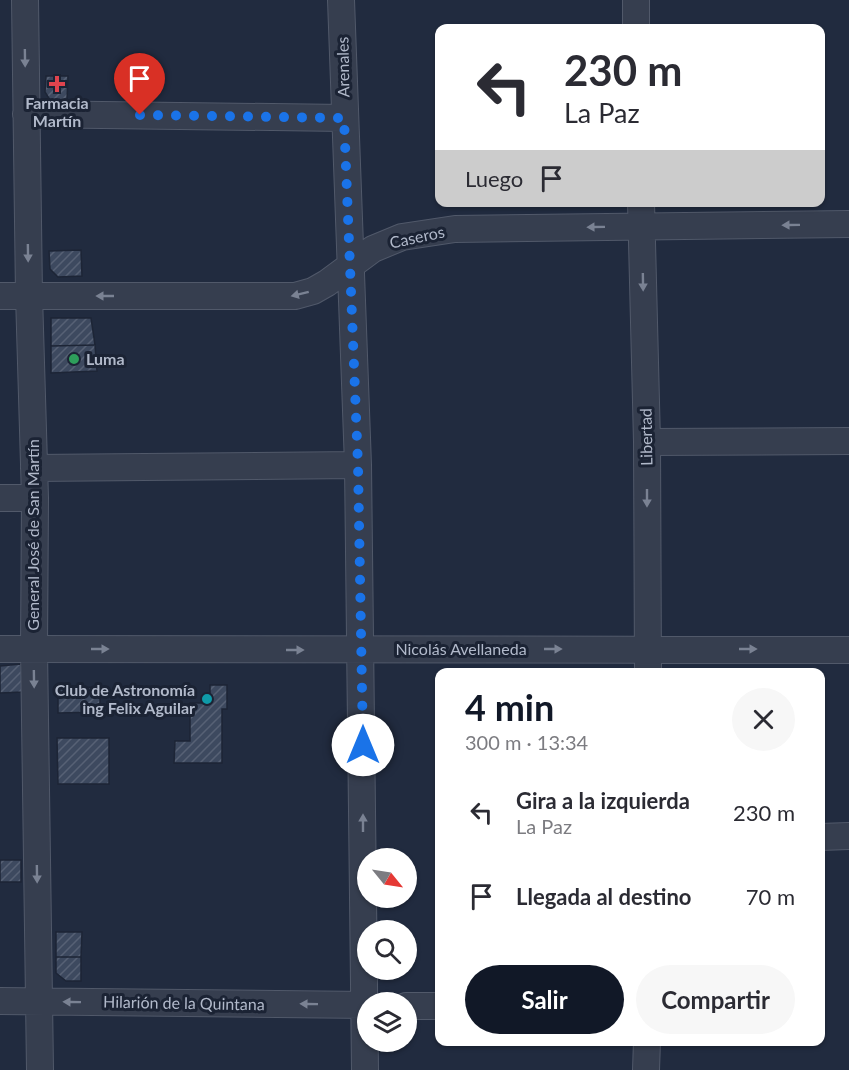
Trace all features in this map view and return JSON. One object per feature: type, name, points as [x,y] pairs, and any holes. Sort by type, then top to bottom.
[{"type":"street","name":"General José de San Martín","points":[[25,0],[29,296],[35,498],[34,649],[40,1070]]},
{"type":"street","name":"Arenales","points":[[341,0],[358,465],[366,992]]},
{"type":"street","points":[[636,0],[636,24]]},
{"type":"street","points":[[26,114],[344,118]]},
{"type":"street","name":"Caseros","points":[[0,296],[295,296],[327,283],[373,249],[402,237],[455,229],[641,214],[849,224]]},
{"type":"street","name":"Libertad","points":[[641,214],[647,442],[648,660]]},
{"type":"street","points":[[647,442],[849,441]]},
{"type":"street","points":[[34,468],[358,465]]},
{"type":"street","points":[[0,498],[35,498]]},
{"type":"street","name":"Nicolás Avellaneda","points":[[0,650],[362,650],[648,660],[849,650]]},
{"type":"street","points":[[825,837],[849,836]]},
{"type":"street","name":"Hilarión de la Quintana","points":[[0,1002],[357,1005]]},
{"type":"street","points":[[417,1006],[435,1006]]},
{"type":"street","points":[[646,1070],[647,1046]]},
{"type":"street","name":"Arenales","points":[[365,1052],[365,1070]]},
{"type":"building","name":"Farmacia Martín","points":[[46,76],[68,76],[67,100],[50,100],[45,92]]},
{"type":"building","points":[[81,250],[82,276],[58,277],[50,269],[49,251]]},
{"type":"building","points":[[51,318],[91,318],[95,345],[51,346]]},
{"type":"building","name":"Luma","points":[[95,345],[97,371],[51,373],[51,346]]},
{"type":"building","points":[[21,664],[23,692],[0,693],[0,666]]},
{"type":"building","points":[[210,685],[227,685],[227,709],[222,709],[222,763],[174,763],[175,741],[190,741],[190,703],[210,703]]},
{"type":"building","points":[[100,687],[100,712],[58,713],[58,688]]},
{"type":"building","points":[[57,738],[109,738],[109,784],[58,784]]},
{"type":"building","points":[[0,860],[21,860],[21,882],[0,882]]},
{"type":"building","points":[[56,932],[82,932],[81,957],[56,957]]},
{"type":"building","points":[[56,957],[81,957],[81,981],[66,981],[56,973]]},
{"type":"place","name":"Farmacia Martín","points":[[57,84]]},
{"type":"place","name":"Luma","points":[[74,359]]},
{"type":"place","name":"Club de Astronomía ing Felix Aguilar","points":[[207,699]]},
{"type":"route","points":[[140,115],[344,118],[358,465],[363,745]]}]
